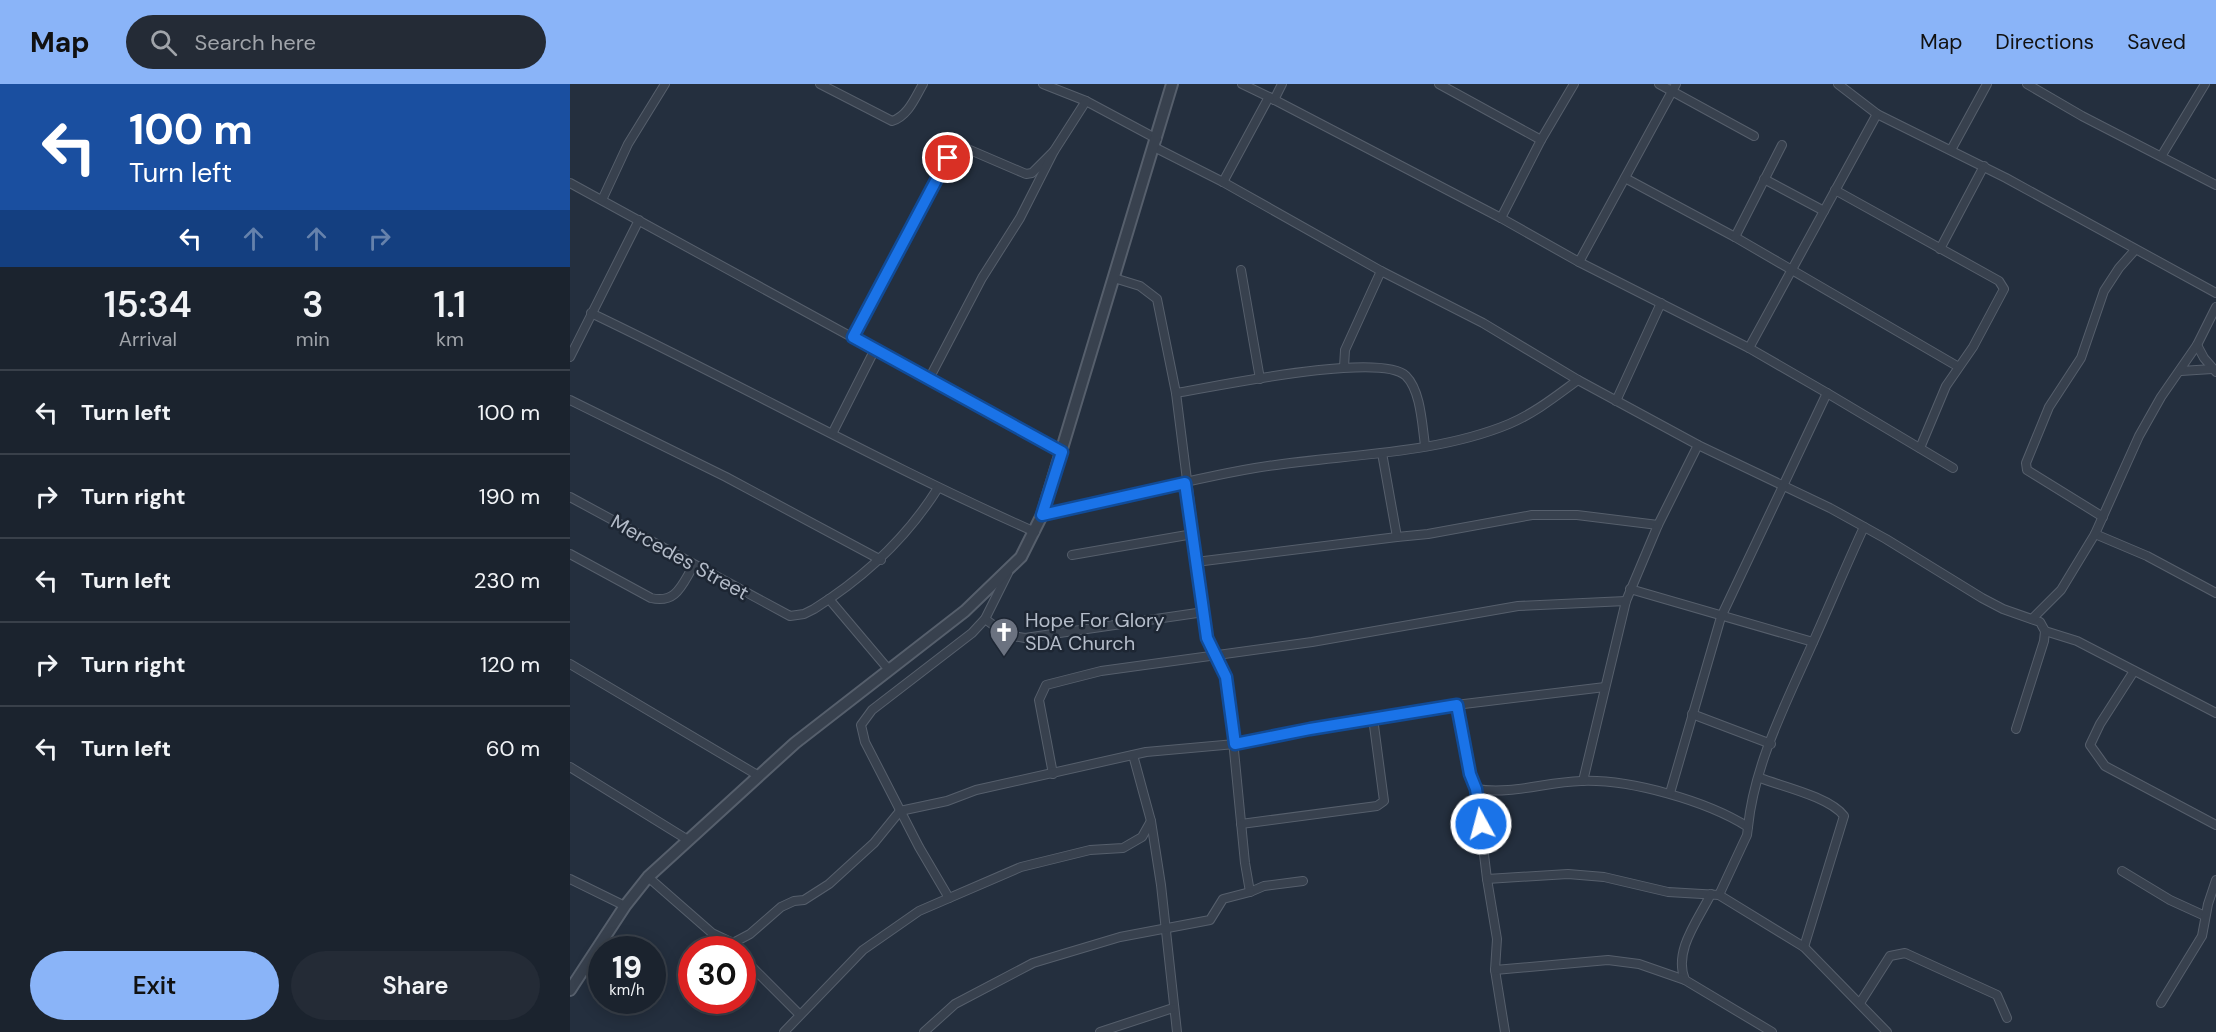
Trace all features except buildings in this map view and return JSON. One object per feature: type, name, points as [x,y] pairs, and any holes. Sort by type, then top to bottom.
[{"type":"street","points":[[602,200],[628,144],[665,84]]},
{"type":"street","points":[[820,84],[892,121],[901,118],[923,84]]},
{"type":"street","points":[[570,990],[625,906],[648,877],[795,743],[965,611],[1022,557],[1042,515],[1062,452],[1172,84]]},
{"type":"street","points":[[1242,84],[1501,218],[1579,262],[1749,348],[1953,468]]},
{"type":"street","points":[[1223,182],[1271,98],[1282,84]]},
{"type":"street","points":[[1439,84],[1541,140]]},
{"type":"street","points":[[1501,218],[1541,140],[1574,84]]},
{"type":"street","points":[[1659,84],[1674,88],[1754,136]]},
{"type":"street","points":[[1838,84],[1877,114],[1984,166],[2216,293]]},
{"type":"street","points":[[1951,150],[1987,84]]},
{"type":"street","points":[[2027,84],[2082,116],[2162,155],[2216,185]]},
{"type":"street","points":[[2162,155],[2205,84]]},
{"type":"street","points":[[1046,85],[1086,101],[1155,143],[1381,271],[1483,323],[1578,380],[1698,445],[1864,527],[1982,598],[2040,622],[2044,631],[2016,729]]},
{"type":"street","points":[[1579,262],[1674,88]]},
{"type":"street","points":[[929,379],[982,278],[1020,218],[1054,151],[1086,101]]},
{"type":"street","points":[[1749,348],[1877,114]]},
{"type":"street","points":[[1735,237],[1782,145]]},
{"type":"street","points":[[853,337],[955,149],[963,147],[1026,174],[1032,173],[1054,151]]},
{"type":"street","points":[[1940,249],[1984,166]]},
{"type":"street","points":[[1625,178],[1735,237],[1957,366]]},
{"type":"street","points":[[1764,179],[1824,211]]},
{"type":"street","points":[[570,183],[1062,452]]},
{"type":"street","points":[[1835,190],[1999,281],[2004,290],[1973,347],[1957,366],[1920,448]]},
{"type":"street","points":[[570,357],[639,220]]},
{"type":"street","points":[[2103,517],[2027,470],[2026,463],[2049,406],[2080,358],[2104,291],[2119,268],[2135,250]]},
{"type":"street","points":[[1241,270],[1260,378]]},
{"type":"street","points":[[1344,367],[1345,350],[1381,271]]},
{"type":"street","points":[[1114,278],[1140,286],[1157,299],[1176,393],[1185,483],[1207,638],[1226,677],[1250,892]]},
{"type":"street","points":[[1616,400],[1661,303]]},
{"type":"street","points":[[2032,619],[2061,590],[2095,534],[2139,436],[2161,397],[2197,345],[2216,307]]},
{"type":"street","points":[[591,313],[833,432],[938,488],[1035,532]]},
{"type":"street","points":[[2197,345],[2214,370]]},
{"type":"street","points":[[833,432],[875,349]]},
{"type":"street","points":[[1176,393],[1260,378],[1344,367],[1395,370],[1405,374],[1416,396],[1425,445]]},
{"type":"street","points":[[2181,371],[2214,370]]},
{"type":"street","points":[[1042,515],[1256,468],[1382,453],[1473,435],[1512,422],[1544,405],[1578,380]]},
{"type":"street","points":[[1670,793],[1721,617],[1827,393]]},
{"type":"street","points":[[570,400],[726,477],[881,560]]},
{"type":"street","points":[[1584,781],[1630,589],[1658,525],[1698,445]]},
{"type":"street","points":[[1382,453],[1397,537]]},
{"type":"street","points":[[889,670],[829,599],[881,560],[909,530],[938,488]]},
{"type":"street","name":"Mercedes Street","points":[[570,497],[790,616],[804,614],[829,599]]},
{"type":"street","points":[[1196,562],[1428,534],[1532,515],[1577,515],[1658,525]]},
{"type":"street","points":[[1685,980],[1680,969],[1680,957],[1748,835],[1750,810],[1771,744],[1836,585],[1864,527]]},
{"type":"street","points":[[1072,555],[1193,534]]},
{"type":"street","points":[[2095,534],[2147,556],[2216,593]]},
{"type":"street","points":[[570,554],[651,598],[662,600],[674,595],[694,565]]},
{"type":"street","points":[[949,898],[900,811],[861,734],[863,720],[872,710],[972,633],[985,619],[1012,566]]},
{"type":"street","points":[[1630,589],[1813,642]]},
{"type":"street","points":[[1053,774],[1039,700],[1046,685],[1101,670],[1312,642],[1518,606],[1626,601]]},
{"type":"street","points":[[985,619],[1007,635],[1025,638],[1204,612]]},
{"type":"street","points":[[2044,631],[2077,641],[2216,713]]},
{"type":"street","points":[[570,664],[759,776]]},
{"type":"street","points":[[2134,671],[2100,724],[2091,745],[2105,766],[2216,825]]},
{"type":"street","points":[[745,936],[782,907],[794,901],[804,900],[829,884],[874,843],[900,811],[947,801],[976,790],[1133,755],[1235,744],[1457,705],[1605,687]]},
{"type":"street","points":[[1457,705],[1470,774],[1476,789],[1486,879],[1497,939],[1495,970],[1505,1032]]},
{"type":"street","points":[[1692,714],[1771,744]]},
{"type":"street","points":[[1241,824],[1377,806],[1384,801],[1373,718]]},
{"type":"street","points":[[1133,755],[1150,821],[1167,926],[1173,1008],[1178,1032]]},
{"type":"street","points":[[570,766],[688,840]]},
{"type":"street","points":[[1760,778],[1815,798],[1844,816],[1804,947]]},
{"type":"street","points":[[1476,789],[1494,792],[1584,781],[1670,793],[1748,827]]},
{"type":"street","points":[[784,1032],[863,950],[919,911],[1022,867],[1090,850],[1124,848],[1142,837],[1150,821]]},
{"type":"street","points":[[2122,871],[2170,900],[2205,916]]},
{"type":"street","points":[[1486,879],[1577,875],[1604,877],[1668,892],[1715,895],[1804,947],[1887,1032]]},
{"type":"street","points":[[648,877],[717,936]]},
{"type":"street","points":[[570,879],[625,906]]},
{"type":"street","points":[[2161,1004],[2199,944],[2216,880]]},
{"type":"street","points":[[924,1032],[955,1004],[1033,963],[1119,937],[1167,926],[1210,920],[1223,899],[1264,886],[1303,881]]},
{"type":"street","points":[[1860,1003],[1890,956],[1905,953],[1997,995],[2007,1018]]},
{"type":"street","points":[[1495,970],[1608,960],[1639,964],[1685,980],[1772,1032]]},
{"type":"street","points":[[756,971],[799,1014]]},
{"type":"street","points":[[1100,1032],[1173,1008]]},
{"type":"place","name":"Hope For Glory SDA Church","points":[[1004,658]]},
{"type":"route","points":[[948,158],[853,337],[1062,452],[1042,515],[1185,483],[1207,638],[1226,677],[1235,744],[1457,705],[1470,774],[1476,789],[1481,824]]}]
